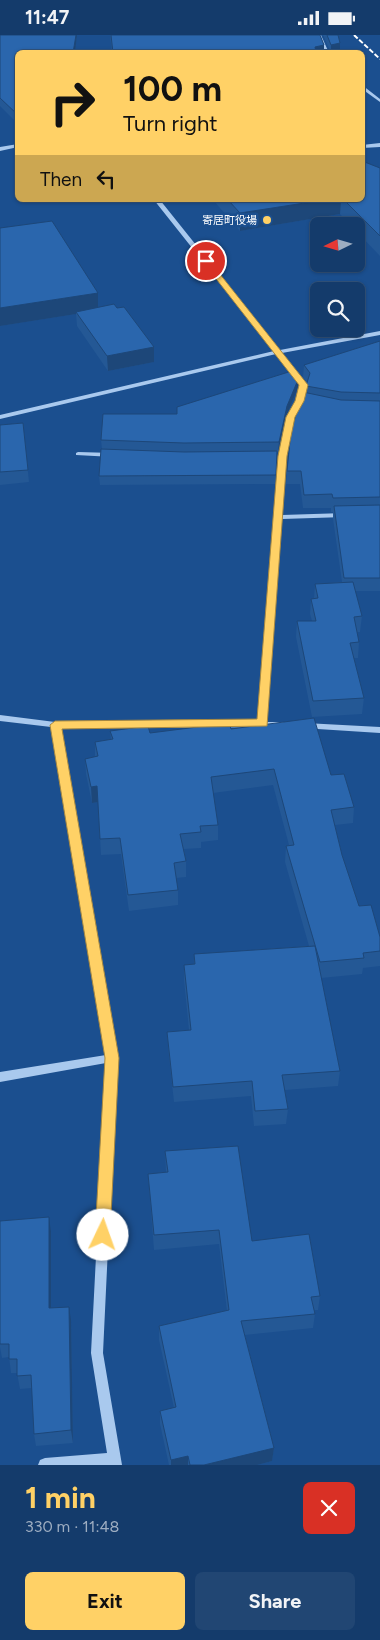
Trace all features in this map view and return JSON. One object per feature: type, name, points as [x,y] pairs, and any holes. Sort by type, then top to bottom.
[{"type":"street","points":[[319,35],[326,50]]},
{"type":"street","points":[[365,88],[380,101]]},
{"type":"street","points":[[365,147],[380,145]]},
{"type":"street","points":[[0,149],[15,146]]},
{"type":"street","points":[[159,202],[304,385],[303,402],[291,417],[283,456],[263,723]]},
{"type":"street","points":[[0,417],[279,352],[380,333]]},
{"type":"street","points":[[78,454],[126,455]]},
{"type":"street","points":[[273,456],[283,456]]},
{"type":"street","points":[[278,517],[352,515]]},
{"type":"street","points":[[0,718],[55,725],[263,723],[380,730]]},
{"type":"street","points":[[45,1465],[114,1462],[97,1353],[112,1058],[55,725]]},
{"type":"street","points":[[0,1077],[112,1058]]},
{"type":"building","points":[[0,35],[76,35],[74,50],[15,50],[15,112],[0,98]]},
{"type":"building","points":[[111,35],[320,35],[324,45],[315,47],[316,50],[113,50]]},
{"type":"building","points":[[327,35],[338,35],[340,43],[331,45]]},
{"type":"building","points":[[365,162],[380,168],[380,236],[365,221],[365,217],[361,217],[346,202],[365,202]]},
{"type":"building","points":[[230,202],[311,202],[240,213]]},
{"type":"building","points":[[52,221],[98,293],[0,308],[0,228]]},
{"type":"building","points":[[114,304],[117,308],[124,307],[154,347],[107,356],[76,312]]},
{"type":"building","points":[[380,341],[380,393],[341,392],[306,386],[310,373],[304,365]]},
{"type":"building","points":[[295,370],[300,375],[287,406],[279,442],[184,443],[101,440],[103,414],[177,414],[177,407]]},
{"type":"building","points":[[303,392],[341,400],[380,401],[380,497],[333,498],[332,494],[304,495],[301,471],[287,471],[291,431]]},
{"type":"building","points":[[23,423],[28,470],[0,472],[0,425]]},
{"type":"building","points":[[101,449],[184,452],[277,451],[276,475],[99,476]]},
{"type":"building","points":[[380,505],[380,578],[344,578],[334,506]]},
{"type":"building","points":[[353,582],[362,616],[354,617],[359,642],[350,643],[364,698],[313,701],[297,621],[316,621],[311,599],[318,598],[315,584]]},
{"type":"building","points":[[314,718],[331,775],[344,774],[354,807],[331,810],[342,855],[359,906],[371,905],[380,937],[380,951],[363,953],[364,958],[320,962],[286,846],[294,845],[274,769],[211,777],[218,825],[200,826],[201,832],[180,834],[186,861],[174,863],[178,890],[128,895],[120,838],[100,839],[97,786],[91,787],[85,759],[98,756],[95,742],[113,739],[110,731],[148,726],[150,733],[229,723],[231,729]]},
{"type":"building","points":[[315,946],[340,1071],[282,1075],[288,1109],[255,1111],[252,1081],[173,1087],[167,1032],[191,1030],[184,965],[195,964],[194,954]]},
{"type":"building","points":[[238,1146],[252,1241],[309,1234],[320,1296],[311,1297],[315,1314],[241,1321],[274,1448],[204,1465],[190,1465],[188,1456],[171,1460],[160,1411],[176,1407],[159,1326],[229,1310],[219,1230],[154,1235],[148,1174],[168,1172],[165,1151]]},
{"type":"building","points":[[49,1217],[49,1308],[69,1307],[71,1430],[34,1434],[31,1375],[17,1376],[17,1359],[9,1359],[9,1344],[0,1344],[0,1221]]},
{"type":"railway","points":[[354,35],[380,59]]},
{"type":"place","name":"寄居町役場","points":[[267,220]]},
{"type":"route","points":[[103,1235],[112,1058],[55,725],[263,723],[283,456],[291,417],[304,385],[206,261]]}]
